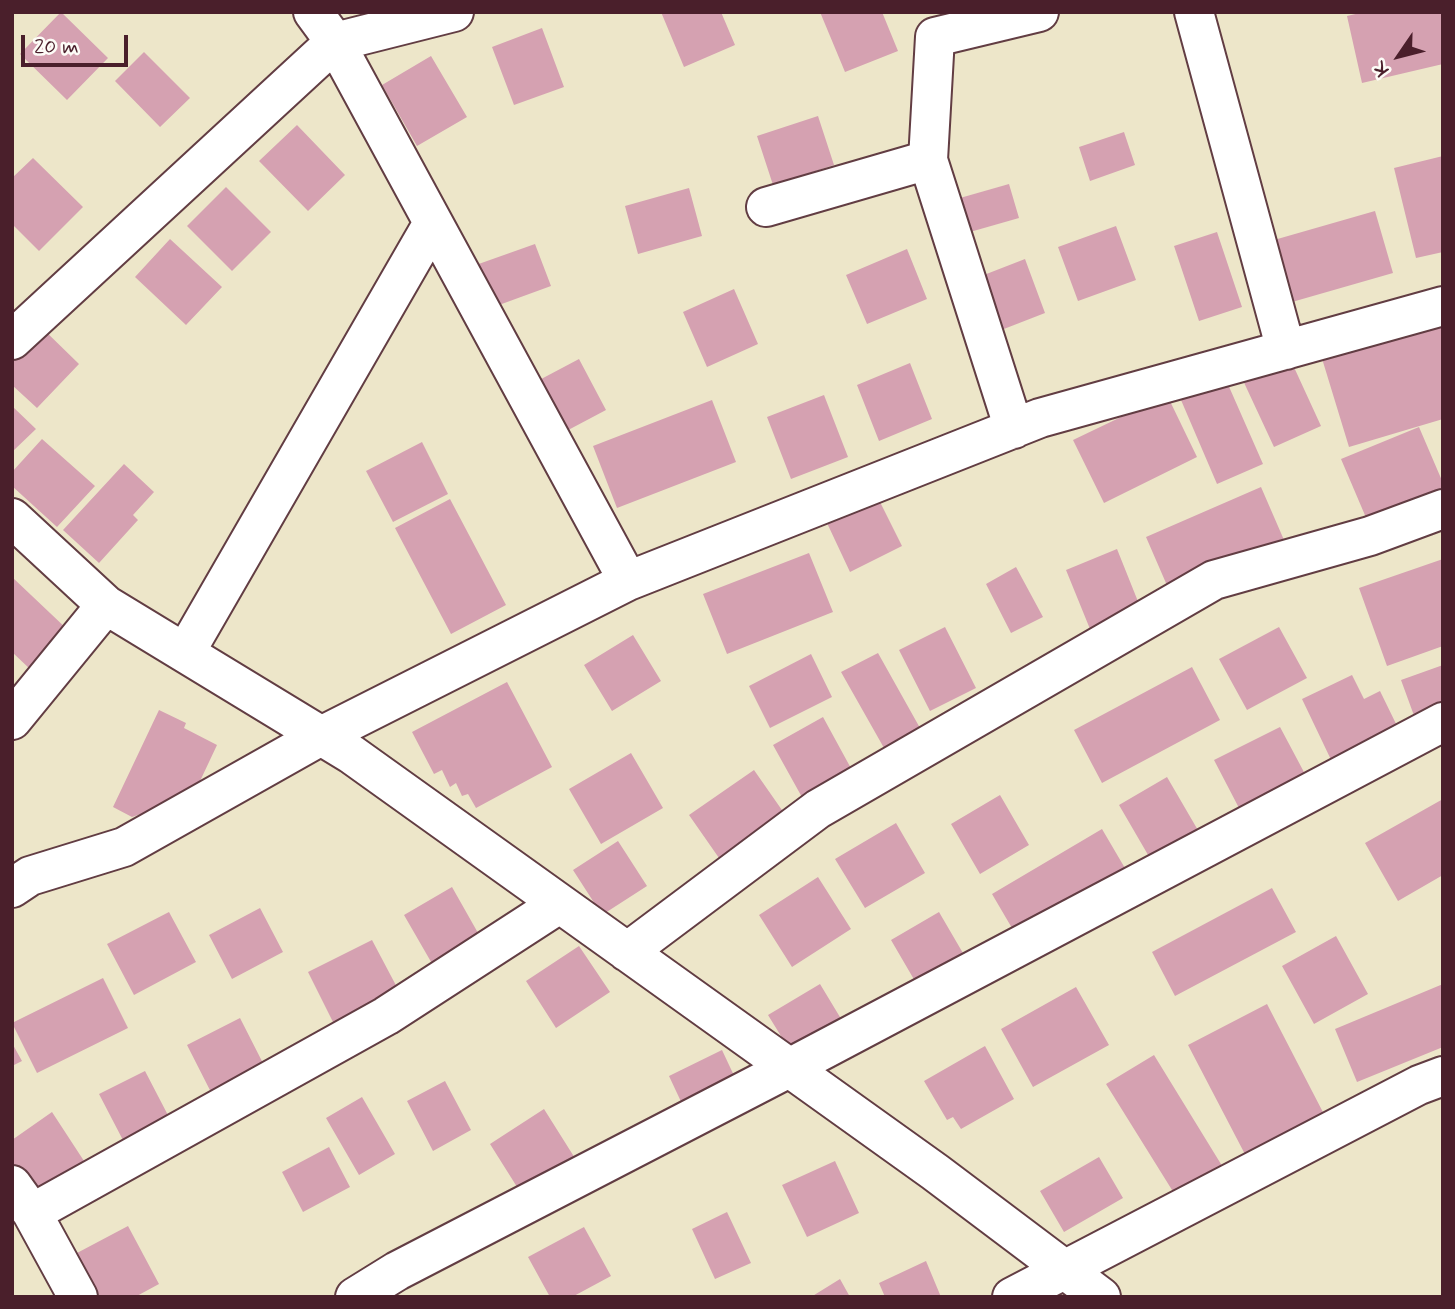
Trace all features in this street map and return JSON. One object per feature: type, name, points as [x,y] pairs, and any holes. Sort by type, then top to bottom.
[{"type":"street","points":[[313,12],[335,42],[628,581]]},
{"type":"street","points":[[12,340],[335,42],[454,12]]},
{"type":"street","points":[[1014,429],[928,160],[935,37],[1039,12]]},
{"type":"street","points":[[1194,12],[1286,350]]},
{"type":"street","points":[[766,207],[928,160]]},
{"type":"street","points":[[185,653],[433,223]]},
{"type":"street","points":[[12,888],[30,876],[124,847],[321,736],[628,581],[1040,418],[1443,306]]},
{"type":"street","points":[[627,952],[818,809],[1214,580],[1370,536],[1443,509]]},
{"type":"street","points":[[12,518],[106,605],[351,754],[935,1172],[1101,1297]]},
{"type":"street","points":[[12,719],[106,605]]},
{"type":"street","points":[[355,1297],[397,1271],[789,1068],[1443,722]]},
{"type":"street","points":[[78,1297],[22,1199],[386,1016],[559,904]]},
{"type":"street","points":[[1012,1297],[1419,1084],[1443,1076]]},
{"type":"building","points":[[61,12],[108,58],[67,100],[20,54]]},
{"type":"building","points":[[661,12],[721,12],[735,45],[684,67]]},
{"type":"building","points":[[820,12],[882,12],[898,51],[845,72]]},
{"type":"building","points":[[1364,12],[1443,12],[1443,64],[1362,83],[1347,16]]},
{"type":"building","points":[[542,28],[564,87],[514,105],[492,47]]},
{"type":"building","points":[[144,52],[190,98],[160,127],[115,81]]},
{"type":"building","points":[[431,56],[467,117],[417,146],[382,85]]},
{"type":"building","points":[[818,116],[834,165],[773,185],[757,136]]},
{"type":"building","points":[[297,125],[345,175],[308,211],[259,161]]},
{"type":"building","points":[[1124,132],[1135,165],[1090,181],[1079,147]]},
{"type":"building","points":[[1443,156],[1443,252],[1416,258],[1394,168]]},
{"type":"building","points":[[33,158],[83,207],[39,251],[12,224],[12,178]]},
{"type":"building","points":[[1009,184],[1019,218],[963,234],[953,200]]},
{"type":"building","points":[[226,187],[271,232],[232,271],[187,226]]},
{"type":"building","points":[[689,188],[702,236],[638,254],[625,206]]},
{"type":"building","points":[[1375,211],[1393,273],[1292,302],[1274,240]]},
{"type":"building","points":[[1116,226],[1136,280],[1078,301],[1058,247]]},
{"type":"building","points":[[1217,232],[1242,307],[1199,321],[1174,246]]},
{"type":"building","points":[[170,239],[222,287],[186,325],[135,277]]},
{"type":"building","points":[[535,244],[551,286],[488,309],[473,266]]},
{"type":"building","points":[[907,249],[927,299],[867,324],[846,275]]},
{"type":"building","points":[[1025,259],[1045,313],[991,334],[971,280]]},
{"type":"building","points":[[734,289],[758,344],[707,367],[683,312]]},
{"type":"building","points":[[1443,316],[1443,419],[1349,447],[1320,352]]},
{"type":"building","points":[[39,325],[79,364],[37,408],[12,385],[12,353]]},
{"type":"building","points":[[1287,352],[1321,426],[1274,447],[1240,374]]},
{"type":"building","points":[[579,359],[606,410],[555,437],[528,386]]},
{"type":"building","points":[[910,363],[932,419],[879,441],[857,385]]},
{"type":"building","points":[[1223,373],[1263,464],[1217,484],[1178,393]]},
{"type":"building","points":[[824,395],[848,457],[791,479],[767,417]]},
{"type":"building","points":[[1167,395],[1197,457],[1104,503],[1073,440]]},
{"type":"building","points":[[712,400],[736,462],[617,508],[593,446]]},
{"type":"building","points":[[12,406],[36,429],[12,452]]},
{"type":"building","points":[[1419,427],[1443,483],[1443,497],[1370,527],[1341,459]]},
{"type":"building","points":[[42,439],[95,486],[57,527],[12,486],[12,472]]},
{"type":"building","points":[[422,442],[448,494],[393,522],[366,471]]},
{"type":"building","points":[[124,464],[154,492],[133,515],[138,520],[99,563],[63,530]]},
{"type":"building","points":[[1261,487],[1284,540],[1169,590],[1146,537]]},
{"type":"building","points":[[878,498],[902,546],[850,572],[827,523]]},
{"type":"building","points":[[450,499],[506,605],[451,634],[395,528]]},
{"type":"building","points":[[1117,549],[1141,609],[1090,629],[1066,570]]},
{"type":"building","points":[[809,553],[833,612],[727,654],[703,594]]},
{"type":"building","points":[[1443,559],[1443,646],[1387,666],[1359,588]]},
{"type":"building","points":[[1016,567],[1043,617],[1011,633],[986,584]]},
{"type":"building","points":[[12,577],[69,631],[31,670],[12,652]]},
{"type":"building","points":[[945,627],[976,688],[930,711],[899,650]]},
{"type":"building","points":[[1279,627],[1307,678],[1247,710],[1219,659]]},
{"type":"building","points":[[633,635],[661,681],[612,711],[584,665]]},
{"type":"building","points":[[878,653],[920,728],[884,748],[841,672]]},
{"type":"building","points":[[811,654],[832,697],[770,728],[749,686]]},
{"type":"building","points":[[1443,665],[1443,711],[1416,721],[1401,680]]},
{"type":"building","points":[[1192,667],[1220,720],[1102,783],[1074,730]]},
{"type":"building","points":[[1352,675],[1364,699],[1380,691],[1401,734],[1334,766],[1302,699]]},
{"type":"building","points":[[507,682],[552,767],[476,808],[468,794],[462,796],[456,783],[450,787],[442,770],[434,774],[412,732]]},
{"type":"building","points":[[159,710],[186,723],[184,728],[217,745],[193,796],[132,817],[113,807]]},
{"type":"building","points":[[823,717],[853,772],[803,799],[773,745]]},
{"type":"building","points":[[1280,727],[1305,774],[1239,808],[1214,760]]},
{"type":"building","points":[[631,753],[663,808],[601,844],[569,789]]},
{"type":"building","points":[[754,770],[784,813],[719,858],[689,815]]},
{"type":"building","points":[[1167,777],[1199,832],[1151,860],[1119,805]]},
{"type":"building","points":[[1000,795],[1029,845],[980,874],[951,824]]},
{"type":"building","points":[[1443,799],[1443,875],[1398,901],[1365,843]]},
{"type":"building","points":[[896,823],[925,873],[865,908],[835,859]]},
{"type":"building","points":[[1102,829],[1129,875],[1019,940],[992,894]]},
{"type":"building","points":[[618,841],[647,886],[602,915],[573,870]]},
{"type":"building","points":[[818,877],[851,929],[792,967],[759,915]]},
{"type":"building","points":[[452,887],[482,940],[434,967],[404,915]]},
{"type":"building","points":[[1272,888],[1296,932],[1175,996],[1152,952]]},
{"type":"building","points":[[260,908],[283,952],[232,979],[209,935]]},
{"type":"building","points":[[169,912],[196,962],[134,995],[107,944]]},
{"type":"building","points":[[939,912],[967,960],[919,988],[891,940]]},
{"type":"building","points":[[1336,936],[1368,994],[1314,1024],[1282,966]]},
{"type":"building","points":[[372,940],[400,993],[335,1026],[308,972]]},
{"type":"building","points":[[579,946],[610,992],[556,1028],[526,981]]},
{"type":"building","points":[[103,978],[128,1028],[37,1073],[12,1023]]},
{"type":"building","points":[[820,984],[849,1032],[797,1062],[768,1015]]},
{"type":"building","points":[[1443,984],[1443,1047],[1357,1082],[1335,1029]]},
{"type":"building","points":[[1076,987],[1109,1045],[1033,1087],[1001,1029]]},
{"type":"building","points":[[1267,1004],[1327,1120],[1248,1160],[1188,1045]]},
{"type":"building","points":[[240,1018],[269,1075],[216,1102],[187,1045]]},
{"type":"building","points":[[12,1043],[22,1061],[12,1066]]},
{"type":"building","points":[[985,1046],[1014,1099],[961,1129],[953,1117],[947,1120],[924,1081]]},
{"type":"building","points":[[722,1050],[737,1082],[684,1108],[669,1076]]},
{"type":"building","points":[[1154,1055],[1224,1169],[1177,1198],[1106,1084]]},
{"type":"building","points":[[145,1071],[171,1121],[125,1144],[99,1094]]},
{"type":"building","points":[[445,1081],[471,1130],[433,1151],[407,1101]]},
{"type":"building","points":[[362,1097],[395,1154],[359,1175],[326,1118]]},
{"type":"building","points":[[544,1109],[578,1163],[524,1198],[490,1144]]},
{"type":"building","points":[[52,1112],[84,1161],[34,1196],[12,1164],[12,1140]]},
{"type":"building","points":[[329,1147],[350,1187],[303,1212],[282,1172]]},
{"type":"building","points":[[1099,1157],[1123,1198],[1064,1232],[1040,1191]]},
{"type":"building","points":[[835,1161],[859,1213],[807,1237],[782,1185]]},
{"type":"building","points":[[727,1212],[751,1263],[715,1279],[692,1229]]},
{"type":"building","points":[[128,1226],[159,1284],[135,1297],[100,1297],[77,1253]]},
{"type":"building","points":[[584,1227],[611,1276],[572,1297],[550,1297],[528,1257]]},
{"type":"building","points":[[926,1261],[941,1297],[885,1297],[879,1283]]},
{"type":"building","points":[[840,1279],[850,1297],[811,1297]]}]
